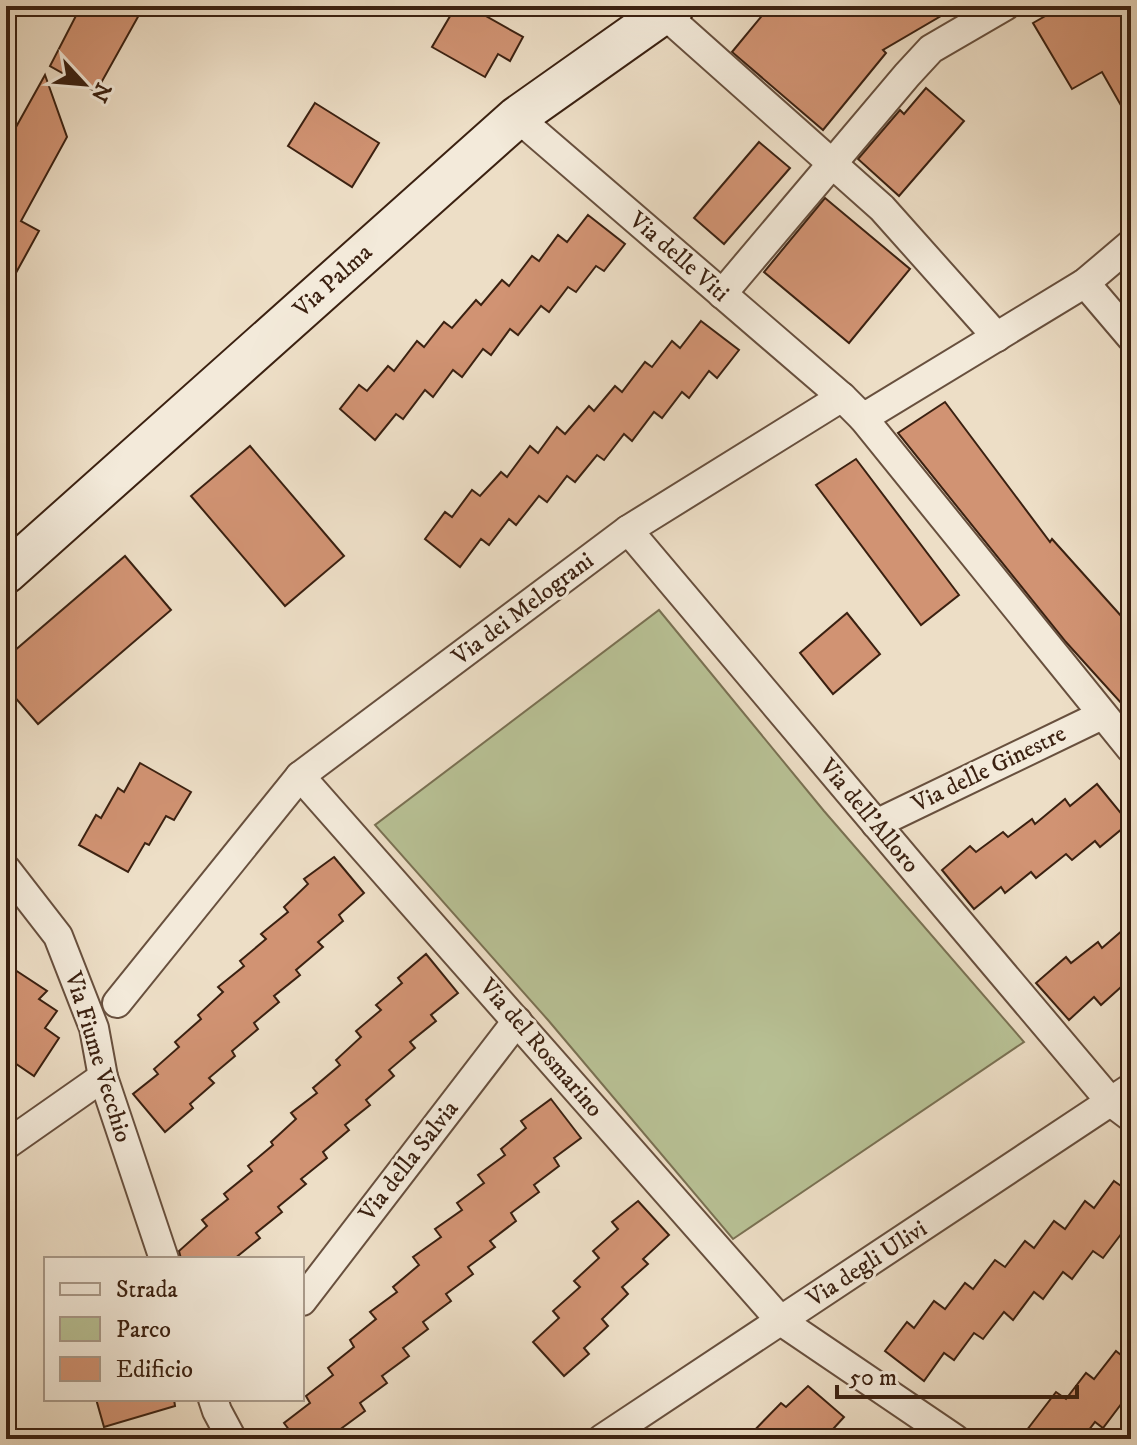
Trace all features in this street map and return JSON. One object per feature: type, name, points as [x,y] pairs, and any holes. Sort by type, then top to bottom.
[{"type":"main road","name":"Via Palma","points":[[6,573],[517,117],[668,9]]},
{"type":"street","points":[[722,294],[931,49],[1005,6]]},
{"type":"street","points":[[668,9],[882,208],[997,337]]},
{"type":"street","name":"Via delle Viti","points":[[517,117],[842,397]]},
{"type":"street","points":[[863,418],[1085,283],[1131,244]]},
{"type":"street","points":[[1085,283],[1131,337]]},
{"type":"street","points":[[842,397],[863,418],[1131,749]]},
{"type":"street","name":"Via dei Melograni","points":[[117,1003],[300,776],[628,530],[842,397]]},
{"type":"street","name":"Via dell'Alloro","points":[[628,530],[876,824],[1124,1102]]},
{"type":"street","name":"Via delle Ginestre","points":[[876,824],[1102,715]]},
{"type":"street","name":"Via del Rosmarino","points":[[300,776],[781,1321],[955,1439]]},
{"type":"street","name":"Via Fiume Vecchio","points":[[6,869],[58,936],[94,1028],[103,1077],[163,1257]]},
{"type":"street","name":"Via della Salvia","points":[[304,1298],[517,1021]]},
{"type":"street","points":[[6,1145],[103,1077]]},
{"type":"street","name":"Via degli Ulivi","points":[[602,1439],[1124,1102]]},
{"type":"street","points":[[219,1403],[232,1439]]},
{"type":"green space","points":[[659,610],[824,811],[1024,1042],[733,1239],[548,1020],[375,825]]},
{"type":"building","points":[[81,6],[144,6],[96,92],[50,66]]},
{"type":"building","points":[[456,6],[468,6],[523,37],[510,61],[498,54],[485,77],[432,47]]},
{"type":"building","points":[[770,6],[958,6],[883,50],[886,53],[823,130],[732,52]]},
{"type":"building","points":[[1063,6],[1131,6],[1131,123],[1102,72],[1072,89],[1033,23]]},
{"type":"building","points":[[45,75],[67,137],[21,221],[39,231],[6,291],[6,145]]},
{"type":"building","points":[[926,88],[964,121],[899,196],[858,159],[900,110],[904,114]]},
{"type":"building","points":[[315,103],[379,143],[352,187],[288,146]]},
{"type":"building","points":[[759,142],[790,168],[724,244],[694,218]]},
{"type":"building","points":[[825,198],[910,269],[849,343],[764,272]]},
{"type":"building","points":[[588,215],[625,244],[604,271],[596,266],[576,292],[568,287],[549,312],[541,306],[518,335],[510,329],[491,355],[483,349],[462,377],[453,370],[433,397],[425,390],[403,419],[396,414],[375,440],[340,409],[359,385],[367,391],[388,366],[394,371],[417,341],[424,347],[444,322],[452,328],[476,300],[481,305],[502,280],[509,286],[532,256],[539,261],[558,235],[567,242]]},
{"type":"building","points":[[701,321],[739,350],[717,378],[709,371],[689,398],[682,392],[662,418],[654,412],[632,441],[624,434],[604,460],[597,455],[575,482],[567,476],[547,502],[539,496],[516,525],[509,519],[489,545],[481,539],[460,567],[425,539],[445,512],[452,517],[472,490],[480,496],[501,472],[507,477],[530,446],[538,453],[557,427],[565,434],[589,406],[594,411],[615,386],[622,392],[645,362],[652,367],[672,341],[680,348]]},
{"type":"building","points":[[945,402],[1050,542],[1052,539],[1131,627],[1131,714],[1065,641],[898,433]]},
{"type":"building","points":[[250,446],[344,556],[285,606],[191,496]]},
{"type":"building","points":[[856,459],[959,595],[921,625],[816,485]]},
{"type":"building","points":[[125,556],[171,610],[38,724],[6,687],[6,658]]},
{"type":"building","points":[[847,613],[880,654],[833,694],[800,653]]},
{"type":"building","points":[[140,763],[191,792],[174,820],[166,816],[128,872],[79,845],[96,815],[101,818],[118,788],[124,792]]},
{"type":"building","points":[[1097,784],[1129,823],[1100,847],[1095,841],[1072,860],[1066,854],[1036,878],[1031,872],[1005,893],[1001,887],[974,909],[942,870],[970,846],[976,852],[1003,832],[1008,837],[1032,819],[1035,824],[1065,799],[1070,806]]},
{"type":"building","points":[[334,857],[364,893],[339,915],[343,921],[318,942],[323,947],[296,970],[300,975],[274,996],[279,1002],[254,1023],[258,1029],[232,1051],[235,1056],[209,1078],[214,1083],[190,1104],[193,1108],[165,1132],[133,1094],[158,1074],[154,1069],[179,1047],[175,1042],[201,1019],[198,1015],[223,992],[218,987],[244,966],[240,961],[266,939],[261,934],[288,912],[284,907],[308,884],[304,879]]},
{"type":"building","points":[[1131,923],[1131,978],[1101,1005],[1094,997],[1069,1020],[1036,983],[1066,957],[1071,963],[1098,942],[1102,948]]},
{"type":"building","points":[[426,954],[458,993],[431,1015],[436,1021],[410,1042],[415,1048],[389,1070],[394,1076],[366,1100],[370,1105],[345,1125],[349,1130],[323,1152],[327,1158],[301,1179],[306,1184],[278,1207],[282,1212],[256,1233],[260,1238],[236,1257],[180,1257],[179,1251],[207,1226],[202,1220],[228,1199],[224,1194],[252,1171],[248,1166],[273,1145],[271,1142],[296,1119],[291,1113],[317,1093],[313,1088],[340,1065],[336,1060],[361,1037],[356,1031],[381,1010],[376,1005],[402,983],[398,978]]},
{"type":"building","points":[[6,964],[47,991],[39,999],[57,1011],[45,1028],[59,1038],[34,1076],[6,1057]]},
{"type":"building","points":[[551,1099],[581,1138],[554,1158],[559,1166],[534,1185],[539,1192],[511,1213],[516,1221],[490,1241],[495,1247],[468,1267],[473,1274],[446,1294],[451,1301],[423,1322],[428,1329],[403,1348],[409,1356],[382,1376],[387,1383],[360,1403],[365,1411],[327,1439],[296,1439],[284,1423],[310,1403],[306,1396],[333,1375],[328,1368],[354,1347],[350,1340],[376,1319],[370,1312],[397,1292],[393,1287],[419,1265],[413,1257],[441,1237],[435,1229],[462,1210],[457,1203],[484,1183],[478,1175],[505,1155],[501,1149],[526,1128],[521,1121]]},
{"type":"building","points":[[1114,1181],[1131,1193],[1131,1221],[1103,1258],[1093,1251],[1072,1279],[1063,1272],[1043,1299],[1034,1292],[1013,1320],[1004,1312],[983,1339],[974,1333],[954,1360],[944,1353],[924,1381],[885,1351],[907,1322],[914,1328],[934,1301],[945,1309],[965,1283],[973,1289],[995,1260],[1005,1267],[1025,1241],[1034,1248],[1054,1221],[1065,1229],[1085,1201],[1094,1208]]},
{"type":"building","points":[[638,1201],[669,1235],[643,1259],[648,1264],[622,1287],[628,1294],[602,1319],[608,1326],[584,1348],[589,1354],[564,1376],[533,1342],[559,1318],[553,1311],[580,1287],[574,1281],[599,1258],[593,1251],[618,1229],[612,1222]]},
{"type":"building","points":[[1116,1351],[1131,1363],[1131,1391],[1103,1428],[1095,1422],[1082,1439],[1020,1439],[1056,1392],[1066,1399],[1086,1373],[1094,1379]]},
{"type":"building","points":[[808,1386],[844,1417],[824,1439],[746,1439],[781,1403],[786,1407]]},
{"type":"building","points":[[97,1401],[174,1401],[175,1406],[104,1427]]}]
